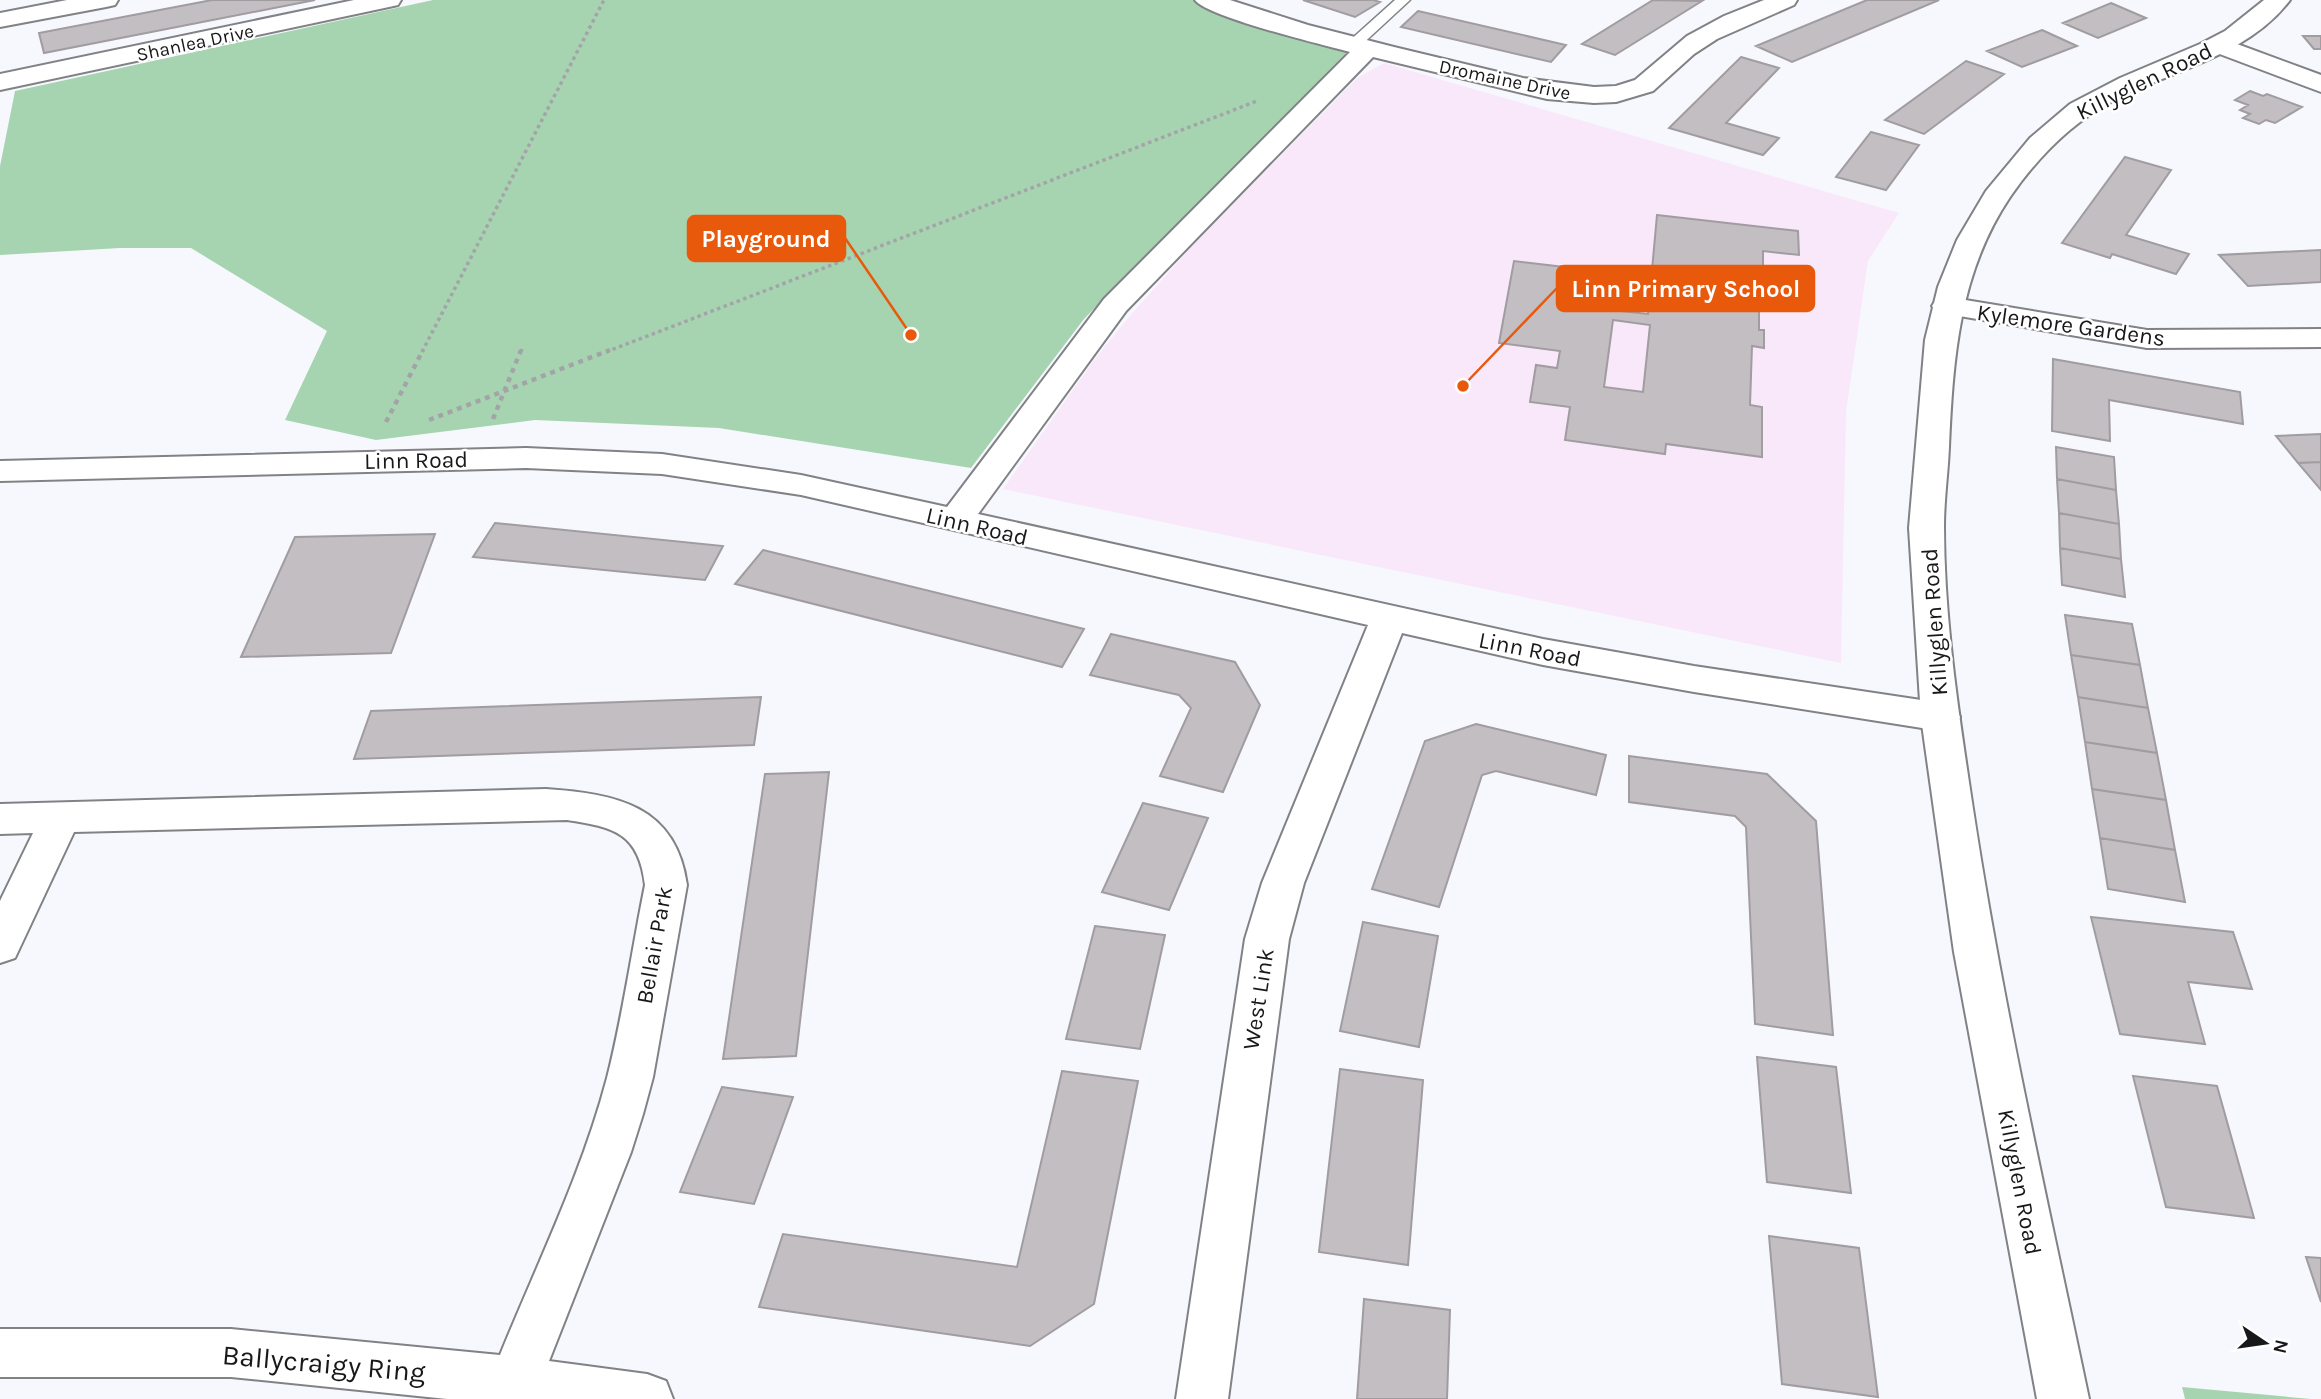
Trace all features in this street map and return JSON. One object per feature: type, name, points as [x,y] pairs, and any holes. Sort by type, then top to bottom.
[{"type":"street","points":[[0,20],[106,0]]},
{"type":"street","name":"Shanlea Drive","points":[[0,82],[389,0]]},
{"type":"street","name":"Dromaine Drive","points":[[1207,0],[1251,17],[1359,47],[1539,88],[1578,94],[1611,95],[1637,89],[1655,81],[1685,49],[1711,33],[1785,0]]},
{"type":"street","name":"Killyglen Road","points":[[2063,1399],[1966,901],[1941,717],[1927,536],[1937,370],[1947,306],[1963,254],[2008,180],[2043,139],[2078,111],[2121,88],[2218,45],[2247,27],[2278,0]]},
{"type":"street","points":[[2218,45],[2321,84]]},
{"type":"street","points":[[955,520],[1115,304],[1359,47]]},
{"type":"street","name":"Kylemore Gardens","points":[[1947,306],[2147,339],[2321,338]]},
{"type":"street","name":"Linn Road","points":[[0,471],[526,458],[663,464],[801,485],[1543,652],[1694,679],[1941,717]]},
{"type":"street","name":"West Link","points":[[1202,1399],[1267,939],[1283,883],[1389,619]]},
{"type":"street","name":"Bellair Park","points":[[0,819],[546,804],[592,808],[612,814],[638,826],[657,845],[666,870],[667,885],[630,1077],[607,1152],[515,1381]]},
{"type":"street","points":[[0,946],[61,817]]},
{"type":"street","name":"Ballycraigy Ring","points":[[0,1353],[231,1353],[515,1381],[647,1399]]},
{"type":"lane","points":[[1359,47],[1403,0]]},
{"type":"path","points":[[364,461],[604,0]]},
{"type":"path","points":[[428,420],[1259,100]]},
{"type":"path","points":[[490,425],[522,349]]},
{"type":"shaded area","points":[[1384,63],[1899,213],[1868,261],[1846,412],[1841,663],[1003,489],[1094,360],[1191,247],[1357,78]]},
{"type":"green space","points":[[433,0],[1229,0],[1348,51],[1084,319],[971,468],[719,428],[535,420],[376,440],[285,420],[327,331],[191,248],[120,248],[0,255],[0,166],[15,91]]},
{"type":"green space","points":[[2182,1387],[2311,1399],[2185,1399]]},
{"type":"building","points":[[212,0],[315,0],[44,53],[39,33]]},
{"type":"building","points":[[1303,0],[1373,0],[1380,2],[1355,17]]},
{"type":"building","points":[[1653,0],[1702,1],[1615,55],[1582,44]]},
{"type":"building","points":[[1867,0],[1939,0],[1792,62],[1756,46]]},
{"type":"building","points":[[2111,3],[2146,18],[2098,38],[2063,23]]},
{"type":"building","points":[[1418,11],[1566,45],[1551,62],[1401,27]]},
{"type":"building","points":[[2042,30],[2077,46],[2022,67],[1987,51]]},
{"type":"building","points":[[2303,36],[2321,36],[2321,49],[2314,49]]},
{"type":"building","points":[[1741,57],[1779,68],[1726,123],[1779,138],[1763,155],[1669,128]]},
{"type":"building","points":[[1966,61],[2004,74],[1924,134],[1885,120]]},
{"type":"building","points":[[2250,91],[2263,96],[2267,94],[2302,107],[2275,123],[2266,120],[2259,124],[2243,118],[2250,114],[2240,110],[2248,105],[2235,100]]},
{"type":"building","points":[[1871,132],[1919,145],[1886,190],[1836,177]]},
{"type":"building","points":[[2125,157],[2171,170],[2126,235],[2189,254],[2176,274],[2112,254],[2110,258],[2062,243]]},
{"type":"building","points":[[1657,215],[1798,231],[1799,255],[1763,251],[1763,277],[1778,279],[1778,299],[1759,297],[1759,330],[1764,330],[1764,348],[1752,346],[1750,405],[1762,407],[1762,457],[1666,444],[1665,454],[1565,440],[1570,407],[1530,402],[1536,365],[1557,368],[1560,351],[1499,343],[1514,261],[1607,272],[1603,309],[1648,314]],"holes":[[[1613,320],[1650,325],[1643,392],[1604,387]]]},
{"type":"building","points":[[2321,250],[2321,282],[2248,286],[2219,255]]},
{"type":"building","points":[[2053,359],[2240,392],[2243,424],[2109,400],[2110,441],[2052,431]]},
{"type":"building","points":[[2321,434],[2321,462],[2298,463],[2276,436]]},
{"type":"building","points":[[2056,447],[2114,457],[2116,490],[2057,479]]},
{"type":"building","points":[[2321,462],[2321,490],[2298,463]]},
{"type":"building","points":[[2057,479],[2116,490],[2119,524],[2059,513]]},
{"type":"building","points":[[2059,513],[2119,524],[2121,559],[2060,548]]},
{"type":"building","points":[[495,523],[723,546],[705,580],[473,557]]},
{"type":"building","points":[[435,534],[391,653],[241,657],[295,537]]},
{"type":"building","points":[[2060,548],[2121,559],[2125,597],[2062,585]]},
{"type":"building","points":[[763,550],[1084,629],[1062,667],[735,584]]},
{"type":"building","points":[[2065,615],[2132,624],[2140,665],[2071,655]]},
{"type":"building","points":[[1111,634],[1235,662],[1260,705],[1223,792],[1160,776],[1191,708],[1179,695],[1090,675]]},
{"type":"building","points":[[2071,655],[2140,665],[2148,708],[2078,697]]},
{"type":"building","points":[[761,697],[754,745],[354,759],[371,711]]},
{"type":"building","points":[[2078,697],[2148,708],[2157,753],[2085,742]]},
{"type":"building","points":[[1476,724],[1606,755],[1596,795],[1496,771],[1482,775],[1439,907],[1372,889],[1425,741]]},
{"type":"building","points":[[2085,742],[2157,753],[2166,800],[2092,789]]},
{"type":"building","points":[[1629,756],[1767,774],[1816,821],[1833,1035],[1755,1024],[1746,827],[1735,816],[1629,802]]},
{"type":"building","points":[[829,772],[796,1056],[723,1059],[765,774]]},
{"type":"building","points":[[2092,789],[2166,800],[2175,850],[2100,838]]},
{"type":"building","points":[[1143,803],[1208,818],[1169,910],[1102,892]]},
{"type":"building","points":[[2100,838],[2175,850],[2185,902],[2108,889]]},
{"type":"building","points":[[2091,917],[2233,932],[2252,989],[2188,982],[2205,1044],[2120,1034]]},
{"type":"building","points":[[1363,922],[1438,936],[1419,1047],[1340,1031]]},
{"type":"building","points":[[1095,926],[1165,935],[1140,1049],[1066,1039]]},
{"type":"building","points":[[1757,1057],[1836,1067],[1851,1193],[1767,1182]]},
{"type":"building","points":[[1340,1069],[1423,1080],[1408,1265],[1319,1252]]},
{"type":"building","points":[[1062,1071],[1138,1081],[1094,1304],[1030,1346],[759,1307],[783,1234],[1017,1267]]},
{"type":"building","points":[[2133,1076],[2217,1086],[2254,1218],[2166,1207]]},
{"type":"building","points":[[722,1087],[793,1097],[754,1204],[680,1192]]},
{"type":"building","points":[[1769,1236],[1859,1248],[1878,1397],[1782,1384]]},
{"type":"building","points":[[2306,1257],[2321,1258],[2321,1302]]},
{"type":"building","points":[[1364,1299],[1450,1310],[1447,1399],[1357,1399]]},
{"type":"place","name":"Playground","points":[[911,335]]},
{"type":"place","name":"Linn Primary School","points":[[1463,386]]}]
